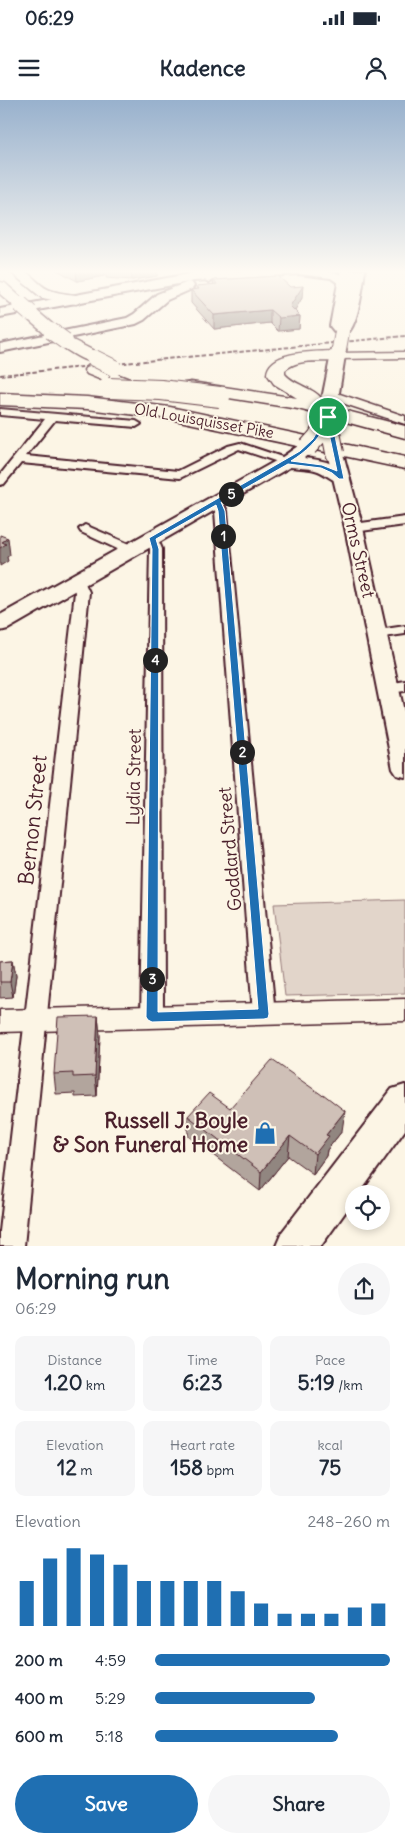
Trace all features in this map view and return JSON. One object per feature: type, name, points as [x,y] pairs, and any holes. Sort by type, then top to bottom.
[{"type":"highway","points":[[31,323],[50,338],[135,388],[198,408],[405,458]]},
{"type":"highway","points":[[50,338],[73,360],[182,385],[299,404],[402,430]]},
{"type":"highway","points":[[338,353],[294,359],[279,366],[276,375],[282,384],[295,391],[402,430]]},
{"type":"highway","points":[[114,368],[171,390],[231,408],[405,448]]},
{"type":"highway","name":"Old Louisquisset Pike","points":[[0,390],[108,388],[161,390],[220,397],[402,430]]},
{"type":"highway","name":"Old Louisquisset Pike","points":[[0,399],[87,403],[160,412],[247,428],[405,463]]},
{"type":"main road","points":[[0,348],[114,323]]},
{"type":"main road","name":"Orms Street","points":[[337,323],[337,326],[342,332]]},
{"type":"main road","name":"Orms Street","points":[[348,323],[342,332],[328,417],[376,634],[396,687],[404,756]]},
{"type":"main road","points":[[0,624],[296,456],[317,437],[328,417]]},
{"type":"main road","points":[[296,456],[325,460],[336,455]]},
{"type":"main road","points":[[296,456],[334,472],[341,478]]},
{"type":"main road","points":[[296,1246],[405,1101]]},
{"type":"street","points":[[338,353],[405,355]]},
{"type":"street","points":[[330,397],[402,430]]},
{"type":"street","points":[[0,412],[136,424]]},
{"type":"street","points":[[0,482],[52,417]]},
{"type":"street","points":[[18,459],[180,476],[232,448],[240,446],[296,456]]},
{"type":"street","name":"Goddard Street","points":[[217,502],[221,511],[264,1014]]},
{"type":"street","points":[[354,528],[405,521]]},
{"type":"street","points":[[85,529],[131,550]]},
{"type":"street","name":"Lydia Street","points":[[152,538],[156,549],[152,1017]]},
{"type":"street","name":"Bernon Street","points":[[11,1246],[82,592],[78,580]]},
{"type":"street","points":[[376,634],[405,630]]},
{"type":"street","points":[[0,1021],[405,1010]]},
{"type":"shaded area","points":[[405,900],[405,993],[285,996],[274,904]]},
{"type":"building","points":[[0,535],[8,538],[2,542],[6,544],[0,548]]},
{"type":"building","points":[[13,960],[10,982],[0,982],[0,961]]},
{"type":"building","points":[[98,1016],[95,1076],[73,1077],[73,1073],[54,1074],[58,1017]]},
{"type":"building","name":"Russell J. Boyle & Son Funeral Home","points":[[272,1060],[345,1111],[326,1135],[329,1136],[315,1154],[290,1136],[261,1172],[188,1116],[209,1093],[230,1108]]},
{"type":"railway","points":[[0,375],[405,336]]},
{"type":"place","name":"Russell J. Boyle & Son Funeral Home","points":[[265,1133]]},
{"type":"route","points":[[328,417],[315,440],[302,452],[217,502],[221,508],[264,1014],[152,1017],[156,549],[152,538],[217,502],[287,462],[322,467],[338,474],[341,478],[331,439],[328,417]]}]
